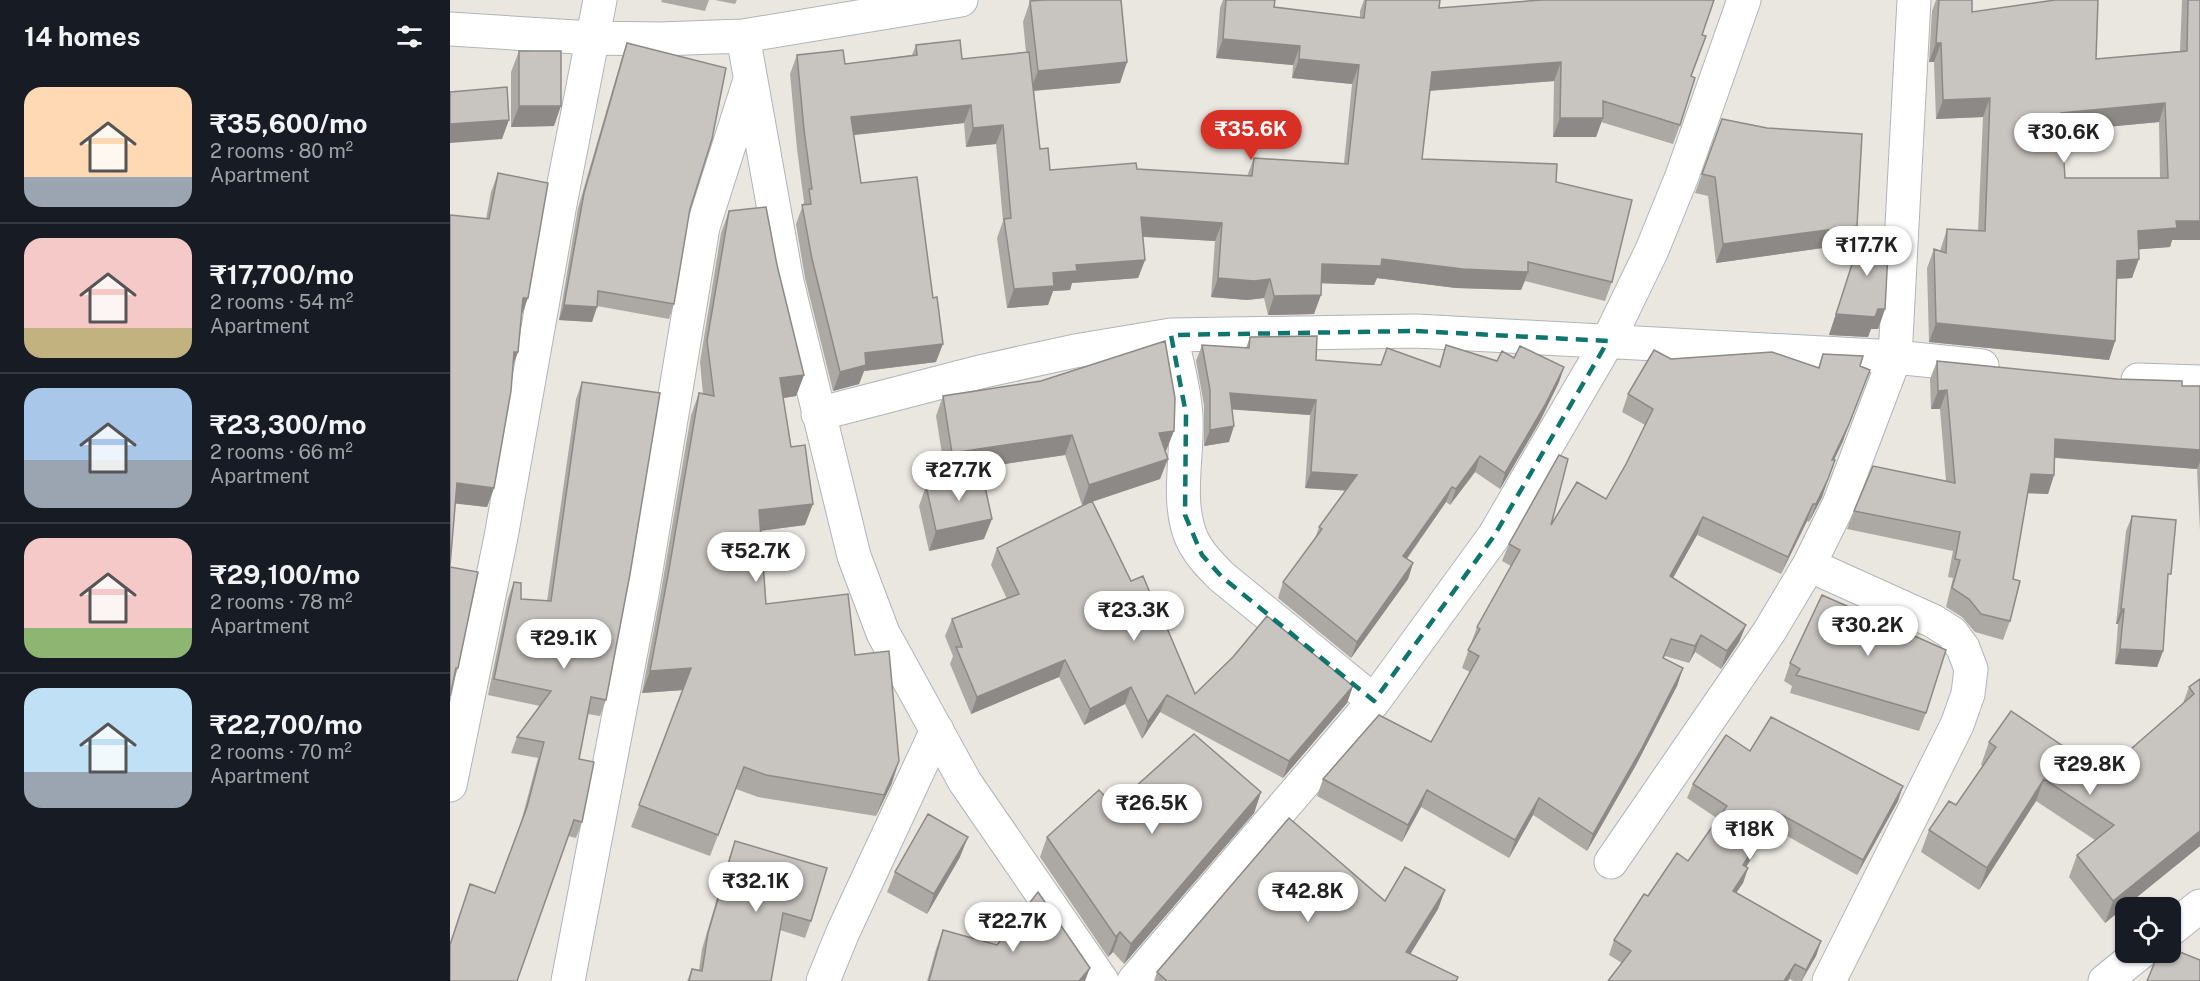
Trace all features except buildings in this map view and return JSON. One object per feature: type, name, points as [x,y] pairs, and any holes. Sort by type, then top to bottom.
[{"type":"street","points":[[450,784],[501,537],[558,216],[600,0]]},
{"type":"street","points":[[450,29],[592,38],[660,39],[743,36],[960,0]]},
{"type":"street","points":[[1134,981],[1374,701],[1494,536],[1608,341],[1652,250],[1682,177],[1744,0]]},
{"type":"street","points":[[1611,862],[1769,632],[1809,565],[1839,504],[1895,357],[1914,0]]},
{"type":"street","points":[[743,36],[787,282],[854,556],[883,633],[965,782],[1102,981]]},
{"type":"street","points":[[568,981],[642,594],[704,227],[751,79]]},
{"type":"street","points":[[818,414],[984,371],[1075,351],[1171,335],[1416,331],[1895,357],[2009,369]]},
{"type":"street","points":[[1171,335],[1186,414],[1184,497],[1185,515],[1191,537],[1202,555],[1222,577],[1374,701]]},
{"type":"street","points":[[2112,379],[2200,382]]},
{"type":"street","points":[[1809,565],[1933,621],[1952,633],[1964,648],[1971,669],[1968,694],[1957,725],[1829,981]]},
{"type":"street","points":[[823,981],[843,932],[937,730]]},
{"type":"street","points":[[2181,921],[2200,906]]},
{"type":"street","points":[[2105,981],[2128,963]]},
{"type":"highlighted area","points":[[1416,331],[1608,341],[1494,536],[1374,701],[1222,577],[1202,555],[1185,515],[1186,414],[1171,335]]}]
